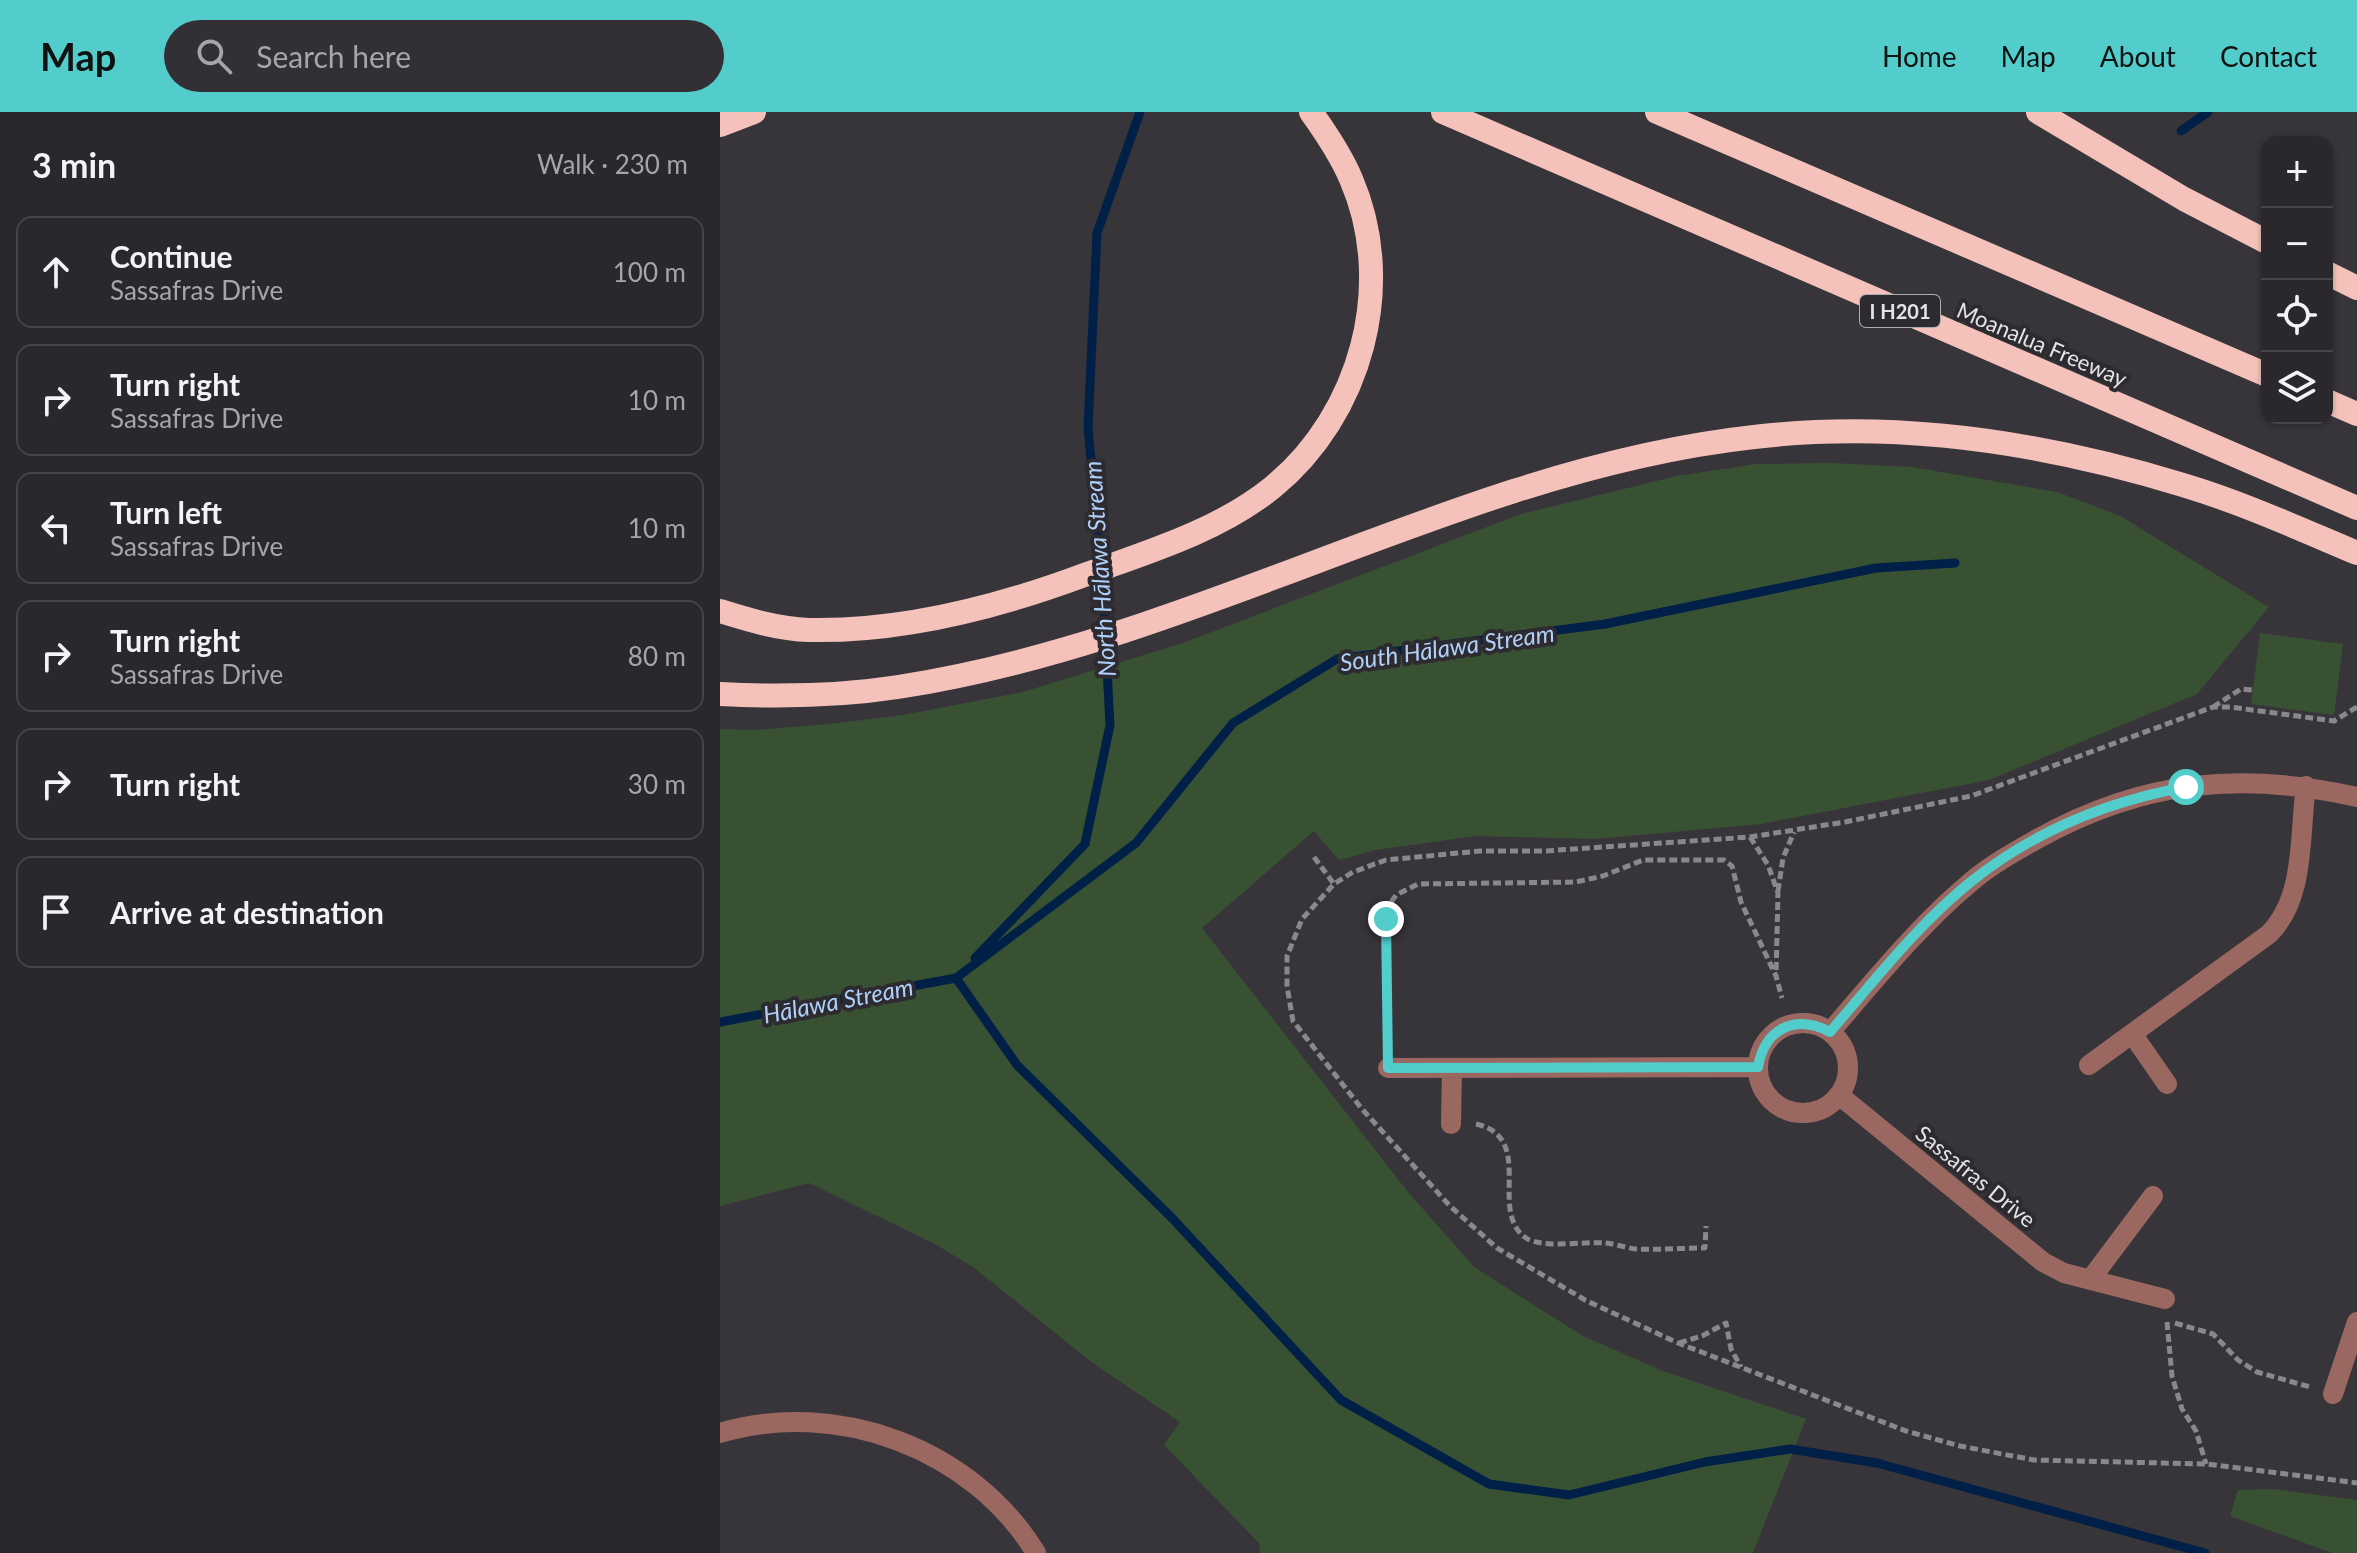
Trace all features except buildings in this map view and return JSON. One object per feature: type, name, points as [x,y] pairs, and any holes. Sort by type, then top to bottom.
[{"type":"highway","points":[[720,125],[754,112]]},
{"type":"highway","points":[[720,611],[764,624],[808,630],[869,627],[992,606],[1169,544],[1247,505],[1274,486],[1318,443],[1353,381],[1364,343],[1369,305],[1371,262],[1352,180],[1311,112]]},
{"type":"highway","name":"Moanalua Freeway","points":[[1443,112],[2357,508]]},
{"type":"highway","points":[[1657,112],[2261,372]]},
{"type":"highway","points":[[2038,112],[2184,199],[2261,239]]},
{"type":"highway","points":[[2333,276],[2357,288]]},
{"type":"highway","points":[[2333,404],[2357,414]]},
{"type":"highway","points":[[720,694],[829,694],[894,688],[1056,653],[1176,615],[1485,501],[1593,467],[1673,449],[1756,437],[1829,432],[1908,434],[2064,453],[2187,486],[2252,508],[2357,553]]},
{"type":"street","points":[[1830,1032],[1907,944],[1974,879],[2054,830],[2091,813],[2139,796],[2229,783],[2306,786],[2357,797]]},
{"type":"street","points":[[2089,1065],[2280,923],[2295,885],[2306,786]]},
{"type":"street","points":[[1804,1023],[1830,1032],[1840,1042],[1848,1069],[1846,1083],[1839,1095],[1829,1105],[1803,1113],[1789,1111],[1776,1104],[1766,1094],[1758,1067],[1767,1041],[1777,1031],[1804,1023]]},
{"type":"street","points":[[2133,1035],[2167,1084]]},
{"type":"street","points":[[1388,1068],[1758,1067]]},
{"type":"street","points":[[1451,1124],[1452,1068]]},
{"type":"street","name":"Sassafras Drive","points":[[1839,1095],[2043,1262],[2064,1273],[2162,1309]]},
{"type":"street","points":[[2090,1280],[2153,1196]]},
{"type":"street","points":[[2333,1394],[2357,1322]]},
{"type":"street","points":[[720,1433],[746,1425],[798,1422],[841,1426],[924,1450],[982,1488],[1011,1518],[1036,1553]]},
{"type":"path","points":[[2213,707],[2241,689],[2252,690]]},
{"type":"path","points":[[1776,976],[1778,893],[1783,858],[1794,831]]},
{"type":"path","points":[[1750,837],[1768,865],[1778,893]]},
{"type":"path","points":[[1314,857],[1334,884]]},
{"type":"path","points":[[1388,1068],[1386,919],[1396,895],[1418,884],[1576,882],[1603,876],[1643,860],[1724,860],[1732,866],[1741,902],[1776,976],[1782,998]]},
{"type":"path","points":[[1451,1124],[1479,1124],[1495,1132],[1503,1143],[1510,1164],[1510,1216],[1524,1237],[1535,1243],[1607,1243],[1634,1249],[1705,1248],[1706,1226]]},
{"type":"path","points":[[2162,1309],[2171,1342],[2172,1376],[2182,1409],[2196,1431],[2206,1464]]},
{"type":"path","points":[[2167,1321],[2213,1334],[2238,1360],[2257,1372],[2333,1394]]},
{"type":"path","points":[[1678,1343],[1702,1336],[1726,1323],[1731,1349],[1741,1367]]},
{"type":"green space","points":[[1831,463],[1912,467],[2057,492],[2120,516],[2269,607],[2197,694],[1989,780],[1761,824],[1596,839],[1475,836],[1376,850],[1339,860],[1314,831],[1202,928],[1408,1192],[1474,1267],[1583,1336],[1663,1371],[1806,1419],[1753,1553],[1260,1553],[1259,1543],[1164,1445],[1180,1422],[1094,1364],[973,1267],[935,1244],[809,1183],[720,1206],[720,729],[757,730],[830,724],[903,715],[1023,692],[1183,643],[1521,514],[1677,476],[1757,464]]},
{"type":"green space","points":[[2260,633],[2343,644],[2334,715],[2251,704]]},
{"type":"green space","points":[[2273,1489],[2357,1500],[2357,1553],[2332,1553],[2230,1516],[2238,1490]]},
{"type":"waterway","name":"North Hālawa Stream","points":[[975,958],[1085,844],[1110,725],[1103,592],[1088,427],[1097,233],[1140,112]]},
{"type":"waterway","name":"South Hālawa Stream","points":[[2181,131],[2208,112]]},
{"type":"waterway","name":"South Hālawa Stream","points":[[720,1022],[956,978],[1136,843],[1233,723],[1337,659],[1605,624],[1876,568],[1955,563]]},
{"type":"waterway","points":[[956,978],[1017,1065],[1172,1218],[1341,1400],[1489,1484],[1569,1495],[1705,1462],[1790,1449],[1877,1463],[2205,1553]]},
{"type":"route","points":[[1386,919],[1388,1068],[1758,1067],[1760,1054],[1777,1031],[1804,1023],[1830,1032],[1907,944],[1974,879],[2054,830],[2091,813],[2139,796],[2186,787]]},
{"type":"water label","name":"Hālawa Stream","points":[[838,1000]]}]
